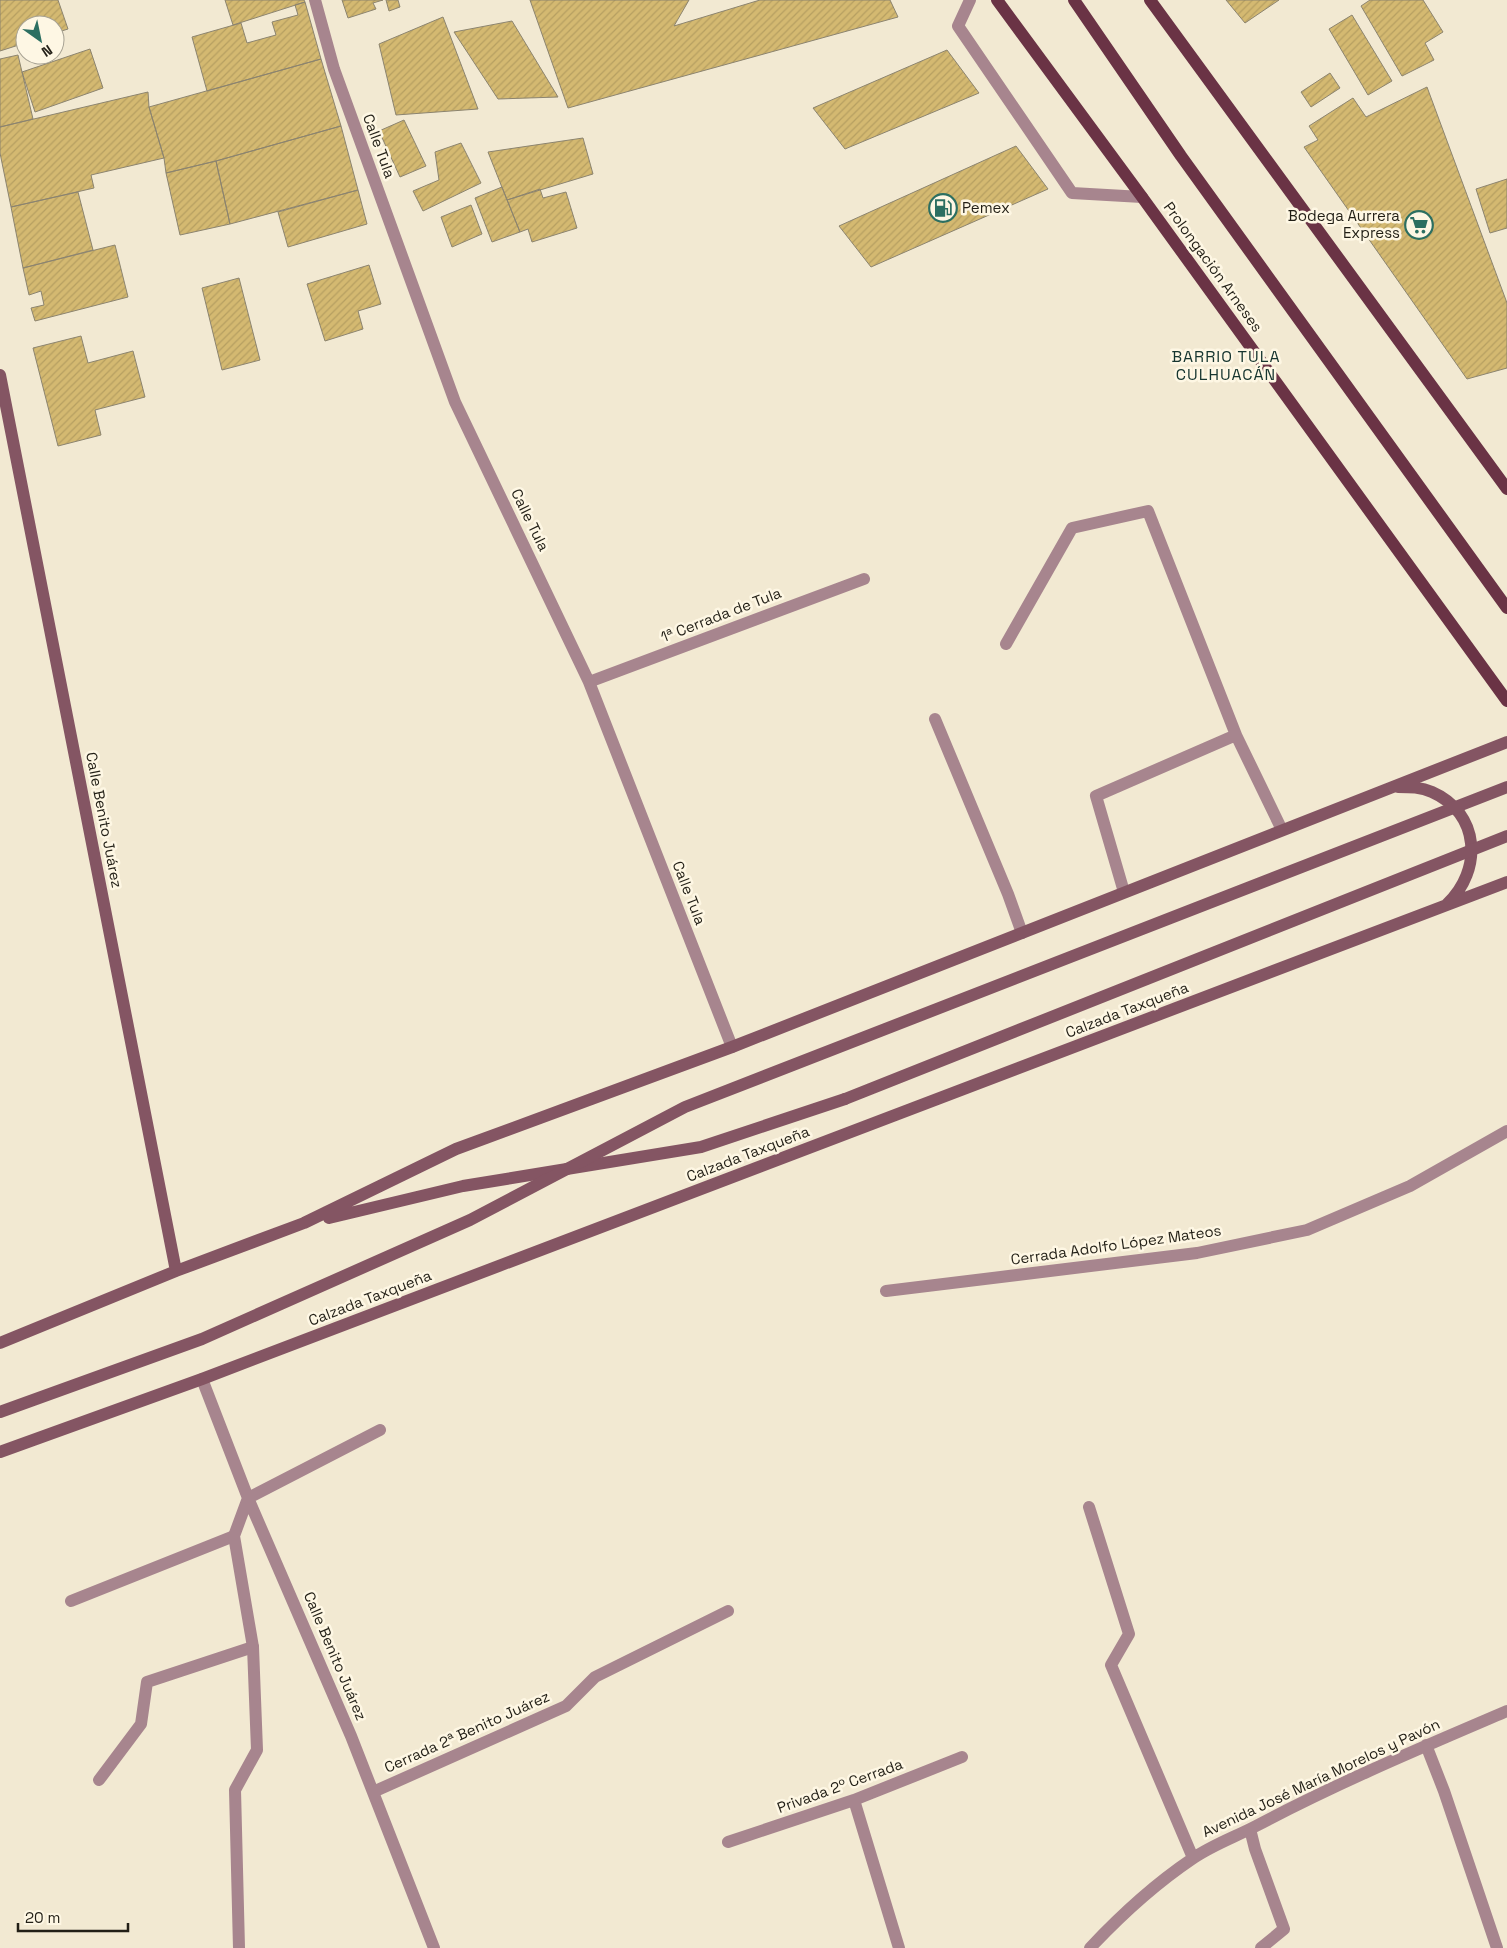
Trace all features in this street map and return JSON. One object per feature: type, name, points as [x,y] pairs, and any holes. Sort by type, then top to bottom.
[{"type":"main road","name":"Prolongación Arneses","points":[[996,0],[1142,197],[1507,701]]},
{"type":"main road","points":[[1074,0],[1181,156],[1507,608]]},
{"type":"main road","points":[[1150,0],[1507,490]]},
{"type":"main road","name":"Calle Benito Juárez","points":[[0,375],[176,1271]]},
{"type":"main road","name":"Calzada Taxqueña","points":[[0,1343],[176,1271],[304,1223],[456,1150],[732,1047],[1507,742]]},
{"type":"main road","points":[[1382,791],[1398,787],[1415,787],[1432,792],[1446,800],[1458,812],[1467,828],[1471,845],[1471,863],[1466,880],[1456,895],[1443,907]]},
{"type":"main road","name":"Calzada Taxqueña","points":[[0,1412],[202,1339],[461,1224],[685,1107],[1507,787]]},
{"type":"main road","name":"Calzada Taxqueña","points":[[304,1223],[463,1186],[701,1147],[845,1099],[1507,836]]},
{"type":"main road","name":"Calzada Taxqueña","points":[[0,1452],[202,1379],[1507,882]]},
{"type":"street","name":"Calle Tula","points":[[314,0],[334,69],[455,402],[589,682],[732,1047]]},
{"type":"street","points":[[970,0],[958,26],[1072,192],[1142,197]]},
{"type":"street","points":[[1006,644],[1072,528],[1148,512],[1236,735],[1282,830]]},
{"type":"street","name":"1ª Cerrada de Tula","points":[[589,682],[864,579]]},
{"type":"street","points":[[935,719],[1022,933]]},
{"type":"street","points":[[1124,892],[1096,796],[1236,735]]},
{"type":"street","name":"Cerrada Adolfo López Mateos","points":[[886,1291],[1197,1253],[1307,1230],[1410,1186],[1507,1131]]},
{"type":"street","name":"Calle Benito Juárez","points":[[202,1379],[248,1498],[351,1736],[434,1948]]},
{"type":"street","points":[[239,1948],[235,1790],[257,1750],[253,1647],[234,1536],[248,1498],[380,1430]]},
{"type":"street","points":[[1089,1507],[1130,1634],[1110,1665],[1193,1858]]},
{"type":"street","points":[[71,1601],[234,1536]]},
{"type":"street","name":"Cerrada 2ª Benito Juárez","points":[[373,1792],[566,1706],[595,1677],[728,1611]]},
{"type":"street","points":[[99,1780],[141,1724],[147,1682],[253,1647]]},
{"type":"street","name":"Avenida José María Morelos y Pavón","points":[[1090,1948],[1148,1892],[1212,1846],[1426,1745],[1507,1711]]},
{"type":"street","points":[[1426,1745],[1497,1948]]},
{"type":"street","name":"Privada 2º Cerrada","points":[[728,1842],[854,1800],[962,1757]]},
{"type":"street","points":[[854,1800],[899,1948]]},
{"type":"street","points":[[1250,1829],[1255,1849],[1284,1929],[1261,1948]]},
{"type":"building","points":[[0,0],[58,0],[63,15],[15,15],[15,46],[0,51]]},
{"type":"building","points":[[225,0],[304,0],[305,2],[233,25]]},
{"type":"building","points":[[342,0],[383,0],[373,3],[376,9],[348,18]]},
{"type":"building","points":[[386,0],[398,0],[400,7],[389,11]]},
{"type":"building","points":[[530,0],[689,0],[674,26],[760,0],[890,0],[898,17],[568,108]]},
{"type":"building","points":[[1226,0],[1279,0],[1245,23]]},
{"type":"building","points":[[1370,0],[1423,0],[1443,32],[1425,43],[1434,60],[1402,76],[1361,6]]},
{"type":"building","points":[[305,2],[321,59],[207,91],[192,37],[241,23],[247,43],[276,35],[272,22],[298,15],[295,5]]},
{"type":"building","points":[[1352,15],[1392,81],[1368,95],[1329,29]]},
{"type":"building","points":[[443,17],[478,109],[396,115],[379,44]]},
{"type":"building","points":[[512,21],[558,97],[498,99],[454,32]]},
{"type":"building","points":[[90,49],[103,88],[35,112],[22,72],[43,65],[65,65],[65,57]]},
{"type":"building","points":[[947,50],[979,93],[845,149],[813,108]]},
{"type":"building","points":[[15,56],[15,65],[20,65],[33,119],[0,127],[0,59]]},
{"type":"building","points":[[321,59],[341,126],[166,173],[164,158],[149,107]]},
{"type":"building","points":[[1330,73],[1340,88],[1311,107],[1301,92]]},
{"type":"building","name":"Bodega Aurrera Express","points":[[1427,87],[1507,303],[1507,368],[1467,379],[1304,147],[1318,140],[1309,126],[1353,98],[1366,117]]},
{"type":"building","points":[[148,92],[149,107],[164,158],[91,175],[94,188],[11,207],[0,153],[0,127]]},
{"type":"building","points":[[404,120],[426,166],[400,177],[379,131]]},
{"type":"building","points":[[341,126],[358,190],[230,224],[216,161]]},
{"type":"building","points":[[583,138],[593,174],[507,200],[488,152]]},
{"type":"building","points":[[461,143],[481,183],[423,211],[413,191],[439,180],[435,152]]},
{"type":"building","name":"Pemex","points":[[1016,146],[1048,189],[871,267],[839,226]]},
{"type":"building","points":[[216,161],[230,224],[180,235],[166,173]]},
{"type":"building","points":[[1507,179],[1507,228],[1490,233],[1476,189]]},
{"type":"building","points":[[502,187],[520,232],[492,242],[475,198]]},
{"type":"building","points":[[540,189],[543,198],[566,192],[577,228],[532,242],[528,229],[520,232],[507,200]]},
{"type":"building","points":[[358,190],[367,224],[288,247],[278,212]]},
{"type":"building","points":[[78,192],[93,250],[23,268],[11,207]]},
{"type":"building","points":[[471,205],[482,234],[452,247],[441,217]]},
{"type":"building","points":[[115,245],[128,297],[35,321],[31,308],[44,305],[41,291],[29,295],[23,268]]},
{"type":"building","points":[[369,265],[381,304],[358,311],[363,329],[325,341],[307,284]]},
{"type":"building","points":[[239,278],[260,360],[222,370],[202,288]]},
{"type":"building","points":[[81,336],[88,363],[133,351],[145,397],[95,410],[101,435],[58,446],[33,348]]},
{"type":"place","name":"Pemex","points":[[943,208]]},
{"type":"place","name":"Bodega Aurrera Express","points":[[1419,225]]},
{"type":"district","name":"BARRIO TULA CULHUACÁN","points":[[1226,365]]}]
